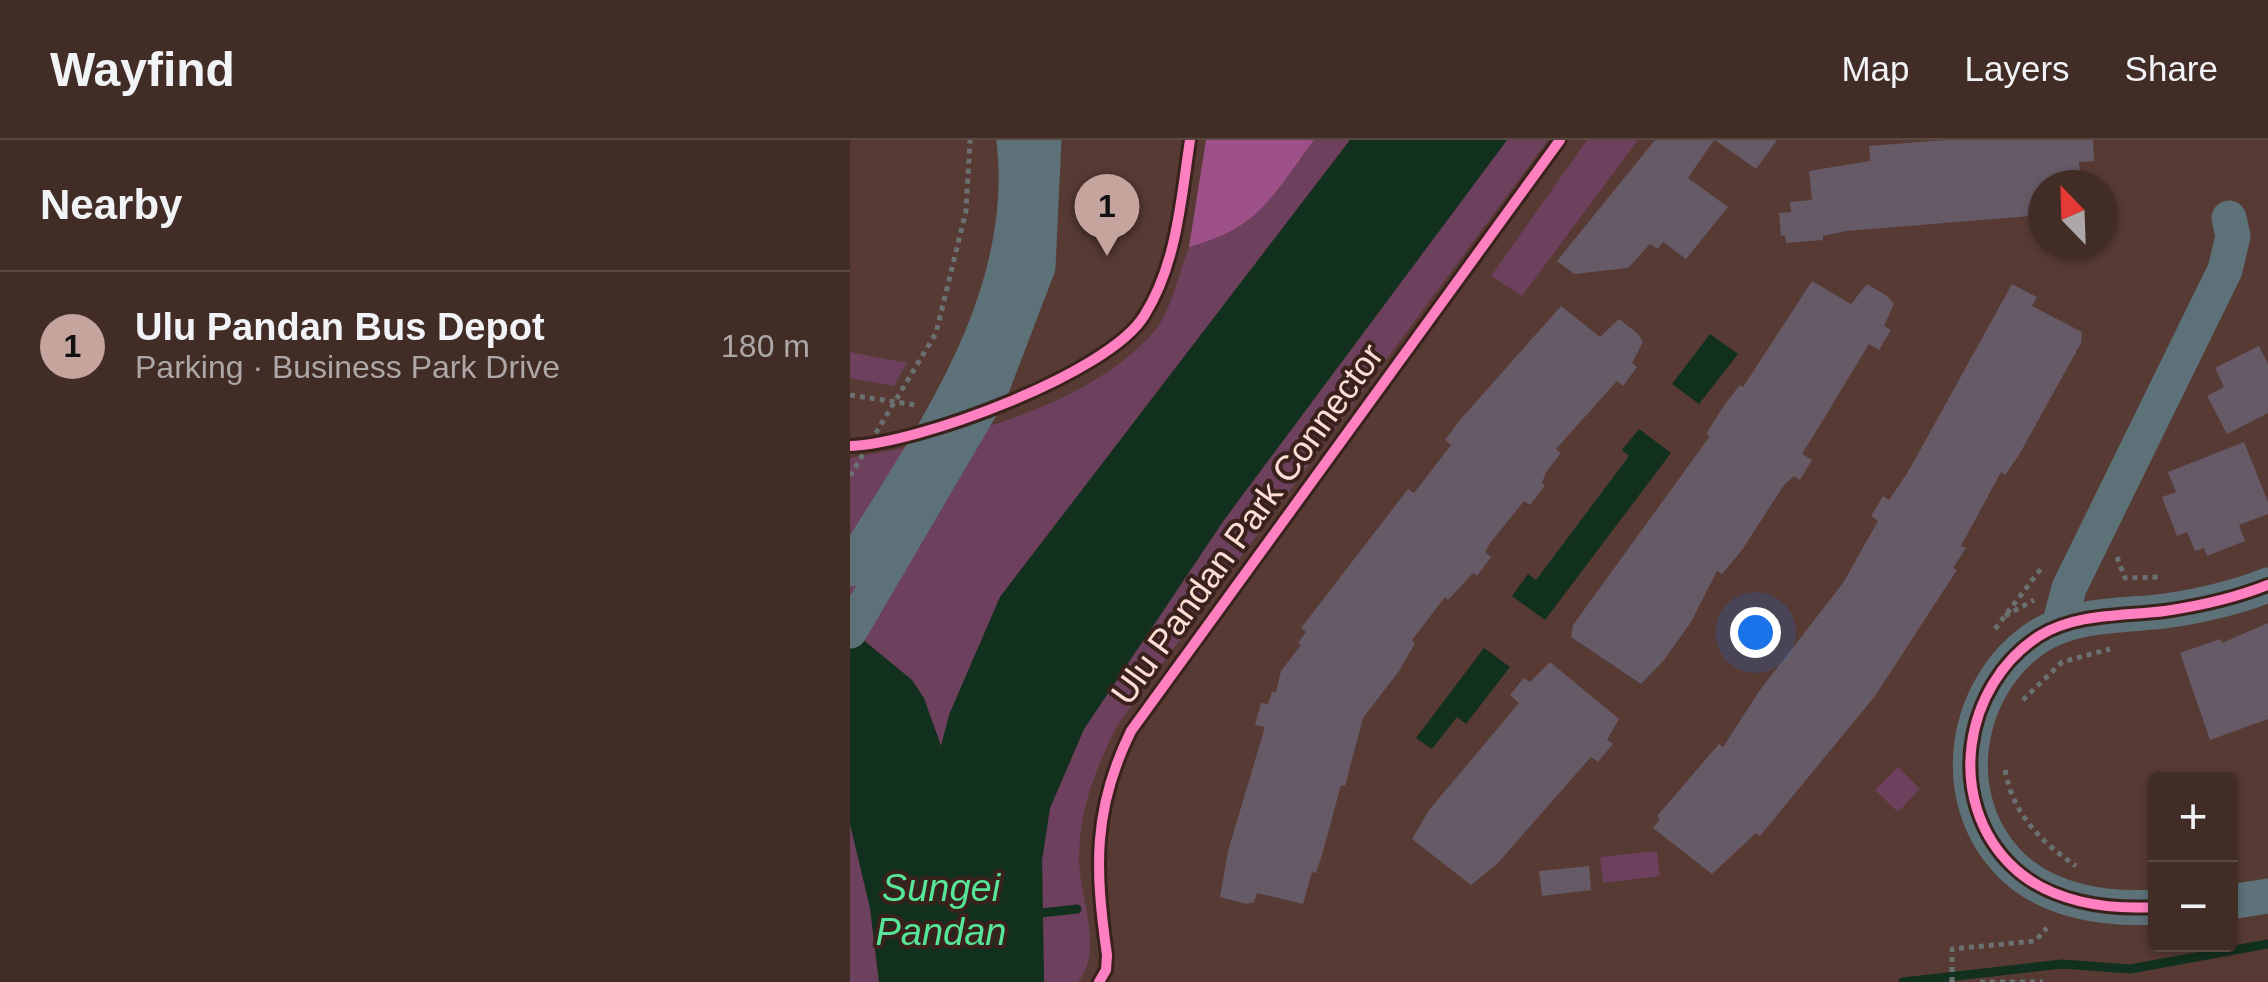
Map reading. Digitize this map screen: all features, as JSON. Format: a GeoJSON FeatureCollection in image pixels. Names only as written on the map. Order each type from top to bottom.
{"type":"FeatureCollection","features":[{"type":"Feature","properties":{"kind":"street"},"geometry":{"type":"LineString","coordinates":[[850,569],[953,400],[998,297],[1014,230],[1018,170],[1014,140]]}},
{"type":"Feature","properties":{"kind":"street"},"geometry":{"type":"LineString","coordinates":[[850,631],[992,390],[1038,267],[1044,140]]}},
{"type":"Feature","properties":{"kind":"street"},"geometry":{"type":"LineString","coordinates":[[2059,626],[2069,588],[2224,270],[2234,236],[2228,218]]}},
{"type":"Feature","properties":{"kind":"street"},"geometry":{"type":"LineString","coordinates":[[2148,908],[2086,904],[2047,890],[2013,867],[1992,840],[1974,795],[1969,756],[1978,709],[2006,662],[2059,626],[2236,598],[2268,586]]}},
{"type":"Feature","properties":{"kind":"street"},"geometry":{"type":"LineString","coordinates":[[2238,901],[2268,896]]}},
{"type":"Feature","properties":{"kind":"path"},"geometry":{"type":"LineString","coordinates":[[850,476],[936,333],[966,211],[970,140]]}},
{"type":"Feature","properties":{"kind":"path"},"geometry":{"type":"LineString","coordinates":[[850,395],[930,408]]}},
{"type":"Feature","properties":{"kind":"path"},"geometry":{"type":"LineString","coordinates":[[850,446],[895,436]]}},
{"type":"Feature","properties":{"kind":"path"},"geometry":{"type":"LineString","coordinates":[[2118,549],[2124,578],[2175,577]]}},
{"type":"Feature","properties":{"kind":"path"},"geometry":{"type":"LineString","coordinates":[[2014,709],[2062,662],[2118,647]]}},
{"type":"Feature","properties":{"kind":"path"},"geometry":{"type":"LineString","coordinates":[[2004,760],[2019,813],[2043,843],[2091,872]]}},
{"type":"Feature","properties":{"kind":"path"},"geometry":{"type":"LineString","coordinates":[[1952,982],[1952,949],[2035,941],[2047,928]]}},
{"type":"Feature","properties":{"kind":"path"},"geometry":{"type":"LineString","coordinates":[[1980,982],[2042,982]]}},
{"type":"Feature","properties":{"kind":"shaded area"},"geometry":{"type":"Polygon","coordinates":[[[1206,140],[1314,140],[1275,193],[1249,220],[1189,247],[1206,140]]]}},
{"type":"Feature","properties":{"kind":"shaded area"},"geometry":{"type":"Polygon","coordinates":[[[1314,140],[1350,140],[1000,597],[949,715],[941,748],[926,707],[908,680],[850,629],[850,458],[929,443],[1012,418],[1090,383],[1124,360],[1159,325],[1189,247],[1233,230],[1249,219],[1275,193],[1314,140]]]}},
{"type":"Feature","properties":{"kind":"shaded area"},"geometry":{"type":"Polygon","coordinates":[[[1507,140],[1548,140],[1118,724],[1096,773],[1082,824],[1080,875],[1090,940],[1086,969],[1078,982],[1044,982],[1042,860],[1050,808],[1084,729],[1224,520],[1507,140]]]}},
{"type":"Feature","properties":{"kind":"shaded area"},"geometry":{"type":"Polygon","coordinates":[[[1587,140],[1638,140],[1522,296],[1491,276],[1587,140]]]}},
{"type":"Feature","properties":{"kind":"shaded area"},"geometry":{"type":"Polygon","coordinates":[[[850,352],[907,363],[894,386],[850,378],[850,352]]]}},
{"type":"Feature","properties":{"kind":"shaded area"},"geometry":{"type":"Polygon","coordinates":[[[1898,767],[1920,789],[1898,812],[1875,790],[1898,767]]]}},
{"type":"Feature","properties":{"kind":"shaded area"},"geometry":{"type":"Polygon","coordinates":[[[850,824],[870,908],[879,982],[850,982],[850,824]]]}},
{"type":"Feature","properties":{"kind":"shaded area"},"geometry":{"type":"Polygon","coordinates":[[[1657,851],[1660,876],[1603,883],[1600,857],[1657,851]]]}},
{"type":"Feature","properties":{"kind":"water","name":"Sungei Pandan"},"geometry":{"type":"Polygon","coordinates":[[[1350,140],[1507,140],[1224,520],[1084,729],[1050,808],[1042,860],[1044,982],[879,982],[870,908],[850,824],[850,629],[912,680],[924,698],[941,746],[949,715],[1000,597],[1350,140]]]}},
{"type":"Feature","properties":{"kind":"water"},"geometry":{"type":"Polygon","coordinates":[[[1710,334],[1738,354],[1699,404],[1672,384],[1710,334]]]}},
{"type":"Feature","properties":{"kind":"water"},"geometry":{"type":"Polygon","coordinates":[[[1639,429],[1671,453],[1545,620],[1512,596],[1528,574],[1536,580],[1629,456],[1622,450],[1639,429]]]}},
{"type":"Feature","properties":{"kind":"water"},"geometry":{"type":"Polygon","coordinates":[[[1484,648],[1510,667],[1466,724],[1457,717],[1432,749],[1416,738],[1484,648]]]}},
{"type":"Feature","properties":{"kind":"building"},"geometry":{"type":"Polygon","coordinates":[[[1655,140],[1714,140],[1688,178],[1728,207],[1686,259],[1663,242],[1658,249],[1650,244],[1628,268],[1574,274],[1557,261],[1655,140]]]}},
{"type":"Feature","properties":{"kind":"building"},"geometry":{"type":"Polygon","coordinates":[[[1715,140],[1777,140],[1756,169],[1715,140]]]}},
{"type":"Feature","properties":{"kind":"building"},"geometry":{"type":"Polygon","coordinates":[[[1945,140],[2093,140],[2094,161],[2079,162],[2080,170],[2028,170],[2028,216],[1846,231],[1823,236],[1823,240],[1786,243],[1785,235],[1781,236],[1779,213],[1791,212],[1790,202],[1812,200],[1809,171],[1870,161],[1869,146],[1945,140]]]}},
{"type":"Feature","properties":{"kind":"building"},"geometry":{"type":"Polygon","coordinates":[[[1812,281],[1851,304],[1867,284],[1887,296],[1894,304],[1884,326],[1891,330],[1879,350],[1869,344],[1802,454],[1812,460],[1800,480],[1794,476],[1784,485],[1742,550],[1722,574],[1717,571],[1691,622],[1664,660],[1641,684],[1571,637],[1573,625],[1710,436],[1706,434],[1725,404],[1740,385],[1743,387],[1812,281]]]}},
{"type":"Feature","properties":{"kind":"building"},"geometry":{"type":"Polygon","coordinates":[[[2012,284],[2037,297],[2032,306],[2082,332],[2081,343],[2019,455],[2005,475],[2001,472],[1961,546],[1966,548],[1953,568],[1957,570],[1875,696],[1760,836],[1756,833],[1712,874],[1653,828],[1660,819],[1657,816],[1719,744],[1723,747],[1760,690],[1843,583],[1878,521],[1871,516],[1883,496],[1889,500],[1908,472],[2012,284]]]}},
{"type":"Feature","properties":{"kind":"building"},"geometry":{"type":"Polygon","coordinates":[[[1561,306],[1600,337],[1619,319],[1637,333],[1643,342],[1632,363],[1637,367],[1623,386],[1617,381],[1556,449],[1561,453],[1546,472],[1542,483],[1545,486],[1530,505],[1524,501],[1491,542],[1485,552],[1491,557],[1477,576],[1473,573],[1448,600],[1445,597],[1412,640],[1415,643],[1399,671],[1363,718],[1345,786],[1341,785],[1322,855],[1316,873],[1312,872],[1303,904],[1257,893],[1254,902],[1247,904],[1220,897],[1228,851],[1265,727],[1255,725],[1261,703],[1268,704],[1272,692],[1276,692],[1281,671],[1301,645],[1298,643],[1306,632],[1301,628],[1408,489],[1414,493],[1451,445],[1445,440],[1460,420],[1561,306]]]}},
{"type":"Feature","properties":{"kind":"building"},"geometry":{"type":"Polygon","coordinates":[[[2259,346],[2268,364],[2268,413],[2227,434],[2207,396],[2224,387],[2215,368],[2259,346]]]}},
{"type":"Feature","properties":{"kind":"building"},"geometry":{"type":"Polygon","coordinates":[[[2244,442],[2268,502],[2268,514],[2239,525],[2245,541],[2207,556],[2204,548],[2195,551],[2187,532],[2177,536],[2162,497],[2176,492],[2168,472],[2244,442]]]}},
{"type":"Feature","properties":{"kind":"building"},"geometry":{"type":"Polygon","coordinates":[[[2268,623],[2268,719],[2210,740],[2180,653],[2220,639],[2222,643],[2268,623]]]}},
{"type":"Feature","properties":{"kind":"building"},"geometry":{"type":"Polygon","coordinates":[[[1550,662],[1619,719],[1607,740],[1613,744],[1598,762],[1591,757],[1498,863],[1471,885],[1412,839],[1429,810],[1519,703],[1510,695],[1524,678],[1530,682],[1550,662]]]}},
{"type":"Feature","properties":{"kind":"building"},"geometry":{"type":"Polygon","coordinates":[[[1589,866],[1591,890],[1542,896],[1539,871],[1589,866]]]}},
{"type":"Feature","properties":{"kind":"waterway"},"geometry":{"type":"LineString","coordinates":[[1041,913],[1077,909]]}},
{"type":"Feature","properties":{"kind":"waterway"},"geometry":{"type":"LineString","coordinates":[[1903,982],[2062,964],[2130,969],[2268,944]]}},
{"type":"Feature","properties":{"kind":"cycle path"},"geometry":{"type":"LineString","coordinates":[[850,446],[919,433],[1009,402],[1053,382],[1124,338],[1144,316],[1164,275],[1176,231],[1190,140]]}},
{"type":"Feature","properties":{"kind":"cycle path","name":"Ulu Pandan Park Connector"},"geometry":{"type":"LineString","coordinates":[[1099,982],[1106,970],[1107,955],[1099,868],[1103,814],[1118,760],[1131,731],[1560,140]]}},
{"type":"Feature","properties":{"kind":"cycle path"},"geometry":{"type":"LineString","coordinates":[[2148,907],[2099,905],[2061,896],[2013,867],[1991,840],[1977,810],[1971,778],[1972,745],[1979,713],[1993,683],[2013,657],[2053,629],[2084,619],[2191,607],[2268,585]]}},
{"type":"Feature","properties":{"kind":"place","name":"Ulu Pandan Bus Depot"},"geometry":{"type":"Point","coordinates":[1107,256]}}]}
